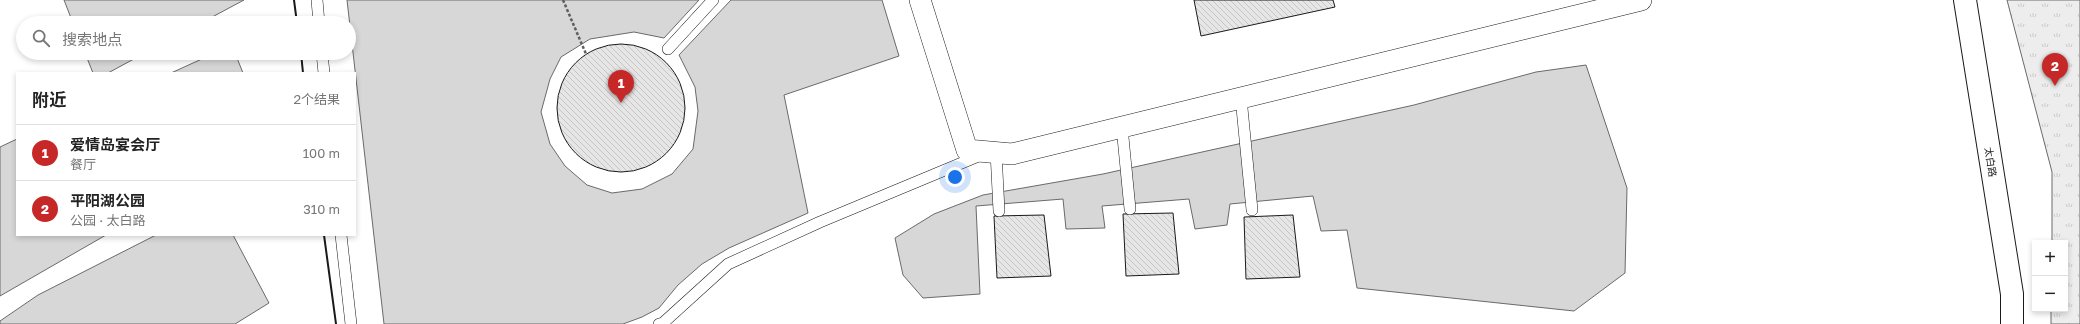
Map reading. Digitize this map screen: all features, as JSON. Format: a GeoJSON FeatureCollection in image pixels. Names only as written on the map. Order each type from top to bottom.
{"type":"FeatureCollection","features":[{"type":"Feature","properties":{"kind":"main road","name":"太白路"},"geometry":{"type":"LineString","coordinates":[[1965,0],[2012,294],[2012,324]]}},
{"type":"Feature","properties":{"kind":"street"},"geometry":{"type":"LineString","coordinates":[[920,0],[967,150],[1012,154],[1641,0]]}},
{"type":"Feature","properties":{"kind":"lane"},"geometry":{"type":"LineString","coordinates":[[317,0],[318,16]]}},
{"type":"Feature","properties":{"kind":"lane"},"geometry":{"type":"LineString","coordinates":[[668,49],[714,0]]}},
{"type":"Feature","properties":{"kind":"lane"},"geometry":{"type":"LineString","coordinates":[[323,60],[324,72]]}},
{"type":"Feature","properties":{"kind":"lane"},"geometry":{"type":"LineString","coordinates":[[1241,98],[1252,210]]}},
{"type":"Feature","properties":{"kind":"lane"},"geometry":{"type":"LineString","coordinates":[[1122,127],[1130,209]]}},
{"type":"Feature","properties":{"kind":"lane"},"geometry":{"type":"LineString","coordinates":[[659,324],[663,323],[728,264],[820,222],[993,152],[1000,211]]}},
{"type":"Feature","properties":{"kind":"lane"},"geometry":{"type":"LineString","coordinates":[[341,236],[351,324]]}},
{"type":"Feature","properties":{"kind":"path"},"geometry":{"type":"LineString","coordinates":[[563,0],[586,54]]}},
{"type":"Feature","properties":{"kind":"green space"},"geometry":{"type":"Polygon","coordinates":[[[2007,0],[2080,0],[2080,324],[2051,324],[2051,312],[2068,312],[2068,240],[2052,240],[2052,172],[2007,0]]]}},
{"type":"Feature","properties":{"kind":"shaded area"},"geometry":{"type":"Polygon","coordinates":[[[64,0],[244,0],[214,16],[70,16],[64,0]]]}},
{"type":"Feature","properties":{"kind":"shaded area"},"geometry":{"type":"Polygon","coordinates":[[[347,0],[699,0],[664,38],[634,32],[590,39],[561,57],[550,79],[541,112],[550,144],[565,166],[587,185],[612,193],[642,189],[672,174],[693,149],[698,111],[695,87],[679,55],[731,0],[882,0],[899,56],[784,95],[808,213],[729,248],[702,264],[678,285],[659,308],[642,317],[623,324],[384,324],[354,60],[356,60],[356,16],[349,16],[347,0]]]}},
{"type":"Feature","properties":{"kind":"shaded area"},"geometry":{"type":"Polygon","coordinates":[[[88,60],[132,60],[110,72],[93,72],[88,60]]]}},
{"type":"Feature","properties":{"kind":"shaded area"},"geometry":{"type":"Polygon","coordinates":[[[200,60],[238,60],[243,72],[173,72],[200,60]]]}},
{"type":"Feature","properties":{"kind":"shaded area"},"geometry":{"type":"Polygon","coordinates":[[[1586,65],[1627,188],[1625,273],[1574,311],[1357,288],[1347,230],[1321,231],[1313,196],[1230,204],[1227,225],[1195,229],[1189,199],[1102,206],[1105,228],[1066,229],[1063,199],[976,206],[980,294],[923,298],[903,275],[895,238],[934,214],[983,195],[1103,174],[1414,105],[1536,72],[1586,65]]]}},
{"type":"Feature","properties":{"kind":"shaded area"},"geometry":{"type":"Polygon","coordinates":[[[16,139],[16,236],[104,236],[0,296],[0,147],[16,139]]]}},
{"type":"Feature","properties":{"kind":"shaded area"},"geometry":{"type":"Polygon","coordinates":[[[154,236],[234,236],[269,303],[235,324],[0,324],[0,321],[38,295],[154,236]]]}},
{"type":"Feature","properties":{"kind":"building"},"geometry":{"type":"Polygon","coordinates":[[[1194,0],[1333,0],[1335,7],[1201,36],[1194,0]]]}},
{"type":"Feature","properties":{"kind":"building"},"geometry":{"type":"Polygon","coordinates":[[[615,44],[627,44],[651,51],[662,58],[671,67],[680,83],[684,96],[684,120],[678,138],[671,149],[662,158],[651,165],[640,169],[627,172],[615,172],[591,165],[580,158],[571,149],[564,138],[560,127],[557,114],[557,102],[564,78],[571,67],[580,58],[591,51],[602,47],[615,44]]]}},
{"type":"Feature","properties":{"kind":"building"},"geometry":{"type":"Polygon","coordinates":[[[1173,213],[1179,274],[1126,276],[1123,214],[1173,213]]]}},
{"type":"Feature","properties":{"kind":"building"},"geometry":{"type":"Polygon","coordinates":[[[1044,215],[1051,276],[997,278],[994,216],[1044,215]]]}},
{"type":"Feature","properties":{"kind":"building"},"geometry":{"type":"Polygon","coordinates":[[[1293,215],[1300,277],[1246,279],[1244,217],[1293,215]]]}},
{"type":"Feature","properties":{"kind":"wall"},"geometry":{"type":"LineString","coordinates":[[294,0],[296,16]]}},
{"type":"Feature","properties":{"kind":"wall"},"geometry":{"type":"LineString","coordinates":[[302,60],[303,72]]}},
{"type":"Feature","properties":{"kind":"wall"},"geometry":{"type":"LineString","coordinates":[[324,236],[336,324]]}},
{"type":"Feature","properties":{"kind":"place","name":"平阳湖公园"},"geometry":{"type":"Point","coordinates":[2055,86]}},
{"type":"Feature","properties":{"kind":"place","name":"爱情岛宴会厅"},"geometry":{"type":"Point","coordinates":[621,103]}}]}
